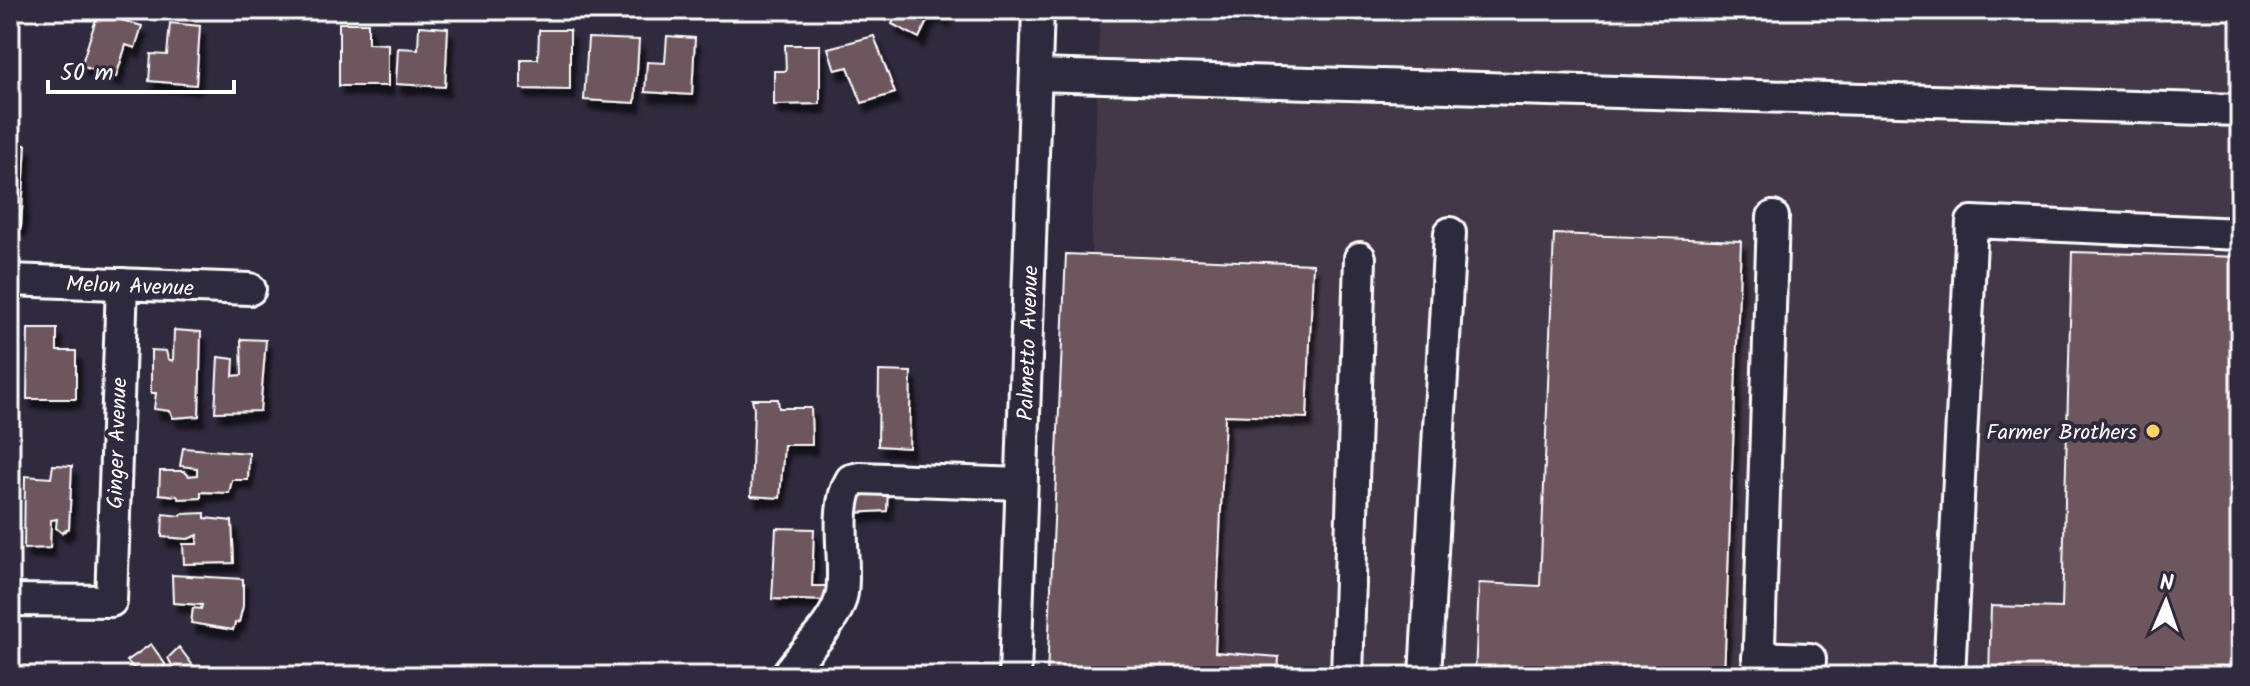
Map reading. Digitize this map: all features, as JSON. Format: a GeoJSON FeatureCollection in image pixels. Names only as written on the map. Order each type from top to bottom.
{"type":"FeatureCollection","features":[{"type":"Feature","properties":{"kind":"street","name":"Palmetto Avenue"},"geometry":{"type":"LineString","coordinates":[[1015,676],[1038,10]]}},
{"type":"Feature","properties":{"kind":"street"},"geometry":{"type":"LineString","coordinates":[[1036,75],[2240,110]]}},
{"type":"Feature","properties":{"kind":"street"},"geometry":{"type":"LineString","coordinates":[[1773,217],[1758,666],[1810,659],[1809,676]]}},
{"type":"Feature","properties":{"kind":"street"},"geometry":{"type":"LineString","coordinates":[[1949,676],[1972,222],[2240,234]]}},
{"type":"Feature","properties":{"kind":"street"},"geometry":{"type":"LineString","coordinates":[[1425,676],[1450,233]]}},
{"type":"Feature","properties":{"kind":"street"},"geometry":{"type":"LineString","coordinates":[[1347,676],[1360,258]]}},
{"type":"Feature","properties":{"kind":"street","name":"Melon Avenue"},"geometry":{"type":"LineString","coordinates":[[10,280],[250,289]]}},
{"type":"Feature","properties":{"kind":"street","name":"Ginger Avenue"},"geometry":{"type":"LineString","coordinates":[[10,600],[111,601],[122,284]]}},
{"type":"Feature","properties":{"kind":"street"},"geometry":{"type":"LineString","coordinates":[[786,676],[836,610],[842,592],[844,496],[851,480],[1021,484]]}},
{"type":"Feature","properties":{"kind":"shaded area"},"geometry":{"type":"Polygon","coordinates":[[[1100,10],[2240,10],[2240,676],[1075,676],[1100,10]]]}},
{"type":"Feature","properties":{"kind":"building"},"geometry":{"type":"Polygon","coordinates":[[[889,10],[947,10],[944,18],[934,13],[929,17],[919,38],[892,24],[897,13],[889,10]]]}},
{"type":"Feature","properties":{"kind":"building"},"geometry":{"type":"Polygon","coordinates":[[[98,13],[142,26],[135,48],[126,45],[116,77],[81,66],[98,13]]]}},
{"type":"Feature","properties":{"kind":"building"},"geometry":{"type":"Polygon","coordinates":[[[170,23],[200,26],[196,85],[149,81],[151,54],[167,55],[170,23]]]}},
{"type":"Feature","properties":{"kind":"building"},"geometry":{"type":"Polygon","coordinates":[[[339,23],[368,23],[368,43],[388,44],[388,86],[339,86],[339,23]]]}},
{"type":"Feature","properties":{"kind":"building"},"geometry":{"type":"Polygon","coordinates":[[[419,26],[448,28],[445,87],[396,84],[398,48],[418,49],[419,26]]]}},
{"type":"Feature","properties":{"kind":"building"},"geometry":{"type":"Polygon","coordinates":[[[539,30],[570,30],[570,90],[521,89],[521,59],[538,59],[539,30]]]}},
{"type":"Feature","properties":{"kind":"building"},"geometry":{"type":"Polygon","coordinates":[[[667,36],[695,38],[692,95],[645,92],[647,62],[665,63],[667,36]]]}},
{"type":"Feature","properties":{"kind":"building"},"geometry":{"type":"Polygon","coordinates":[[[874,36],[895,93],[862,103],[848,67],[835,70],[828,48],[874,36]]]}},
{"type":"Feature","properties":{"kind":"building"},"geometry":{"type":"Polygon","coordinates":[[[588,38],[639,40],[635,103],[584,100],[588,38]]]}},
{"type":"Feature","properties":{"kind":"building"},"geometry":{"type":"Polygon","coordinates":[[[785,45],[820,45],[820,104],[774,105],[774,71],[786,71],[785,45]]]}},
{"type":"Feature","properties":{"kind":"building"},"geometry":{"type":"Polygon","coordinates":[[[10,144],[26,145],[21,227],[10,226],[10,144]]]}},
{"type":"Feature","properties":{"kind":"building"},"geometry":{"type":"Polygon","coordinates":[[[1554,234],[1741,241],[1724,676],[1475,676],[1479,583],[1540,586],[1554,234]]]}},
{"type":"Feature","properties":{"kind":"building","name":"Farmer Brothers"},"geometry":{"type":"Polygon","coordinates":[[[2072,252],[2240,257],[2240,676],[1989,676],[1991,606],[2062,608],[2072,252]]]}},
{"type":"Feature","properties":{"kind":"building"},"geometry":{"type":"Polygon","coordinates":[[[1066,254],[1313,264],[1307,418],[1225,415],[1215,652],[1279,657],[1278,676],[1047,676],[1066,254]]]}},
{"type":"Feature","properties":{"kind":"building"},"geometry":{"type":"Polygon","coordinates":[[[28,329],[57,329],[57,351],[76,351],[76,399],[27,399],[28,329]]]}},
{"type":"Feature","properties":{"kind":"building"},"geometry":{"type":"Polygon","coordinates":[[[174,330],[201,332],[199,416],[173,418],[170,411],[154,409],[156,393],[151,393],[151,350],[166,351],[168,359],[173,361],[174,330]]]}},
{"type":"Feature","properties":{"kind":"building"},"geometry":{"type":"Polygon","coordinates":[[[241,339],[266,340],[260,411],[215,412],[218,357],[234,359],[233,376],[242,375],[241,339]]]}},
{"type":"Feature","properties":{"kind":"building"},"geometry":{"type":"Polygon","coordinates":[[[879,371],[911,372],[909,448],[878,446],[879,371]]]}},
{"type":"Feature","properties":{"kind":"building"},"geometry":{"type":"Polygon","coordinates":[[[752,399],[778,399],[779,408],[811,408],[812,445],[784,445],[780,498],[751,496],[752,399]]]}},
{"type":"Feature","properties":{"kind":"building"},"geometry":{"type":"Polygon","coordinates":[[[183,448],[249,453],[248,480],[232,480],[229,493],[201,492],[201,498],[179,499],[177,496],[159,494],[160,471],[184,471],[189,476],[197,475],[197,468],[180,466],[183,448]]]}},
{"type":"Feature","properties":{"kind":"building"},"geometry":{"type":"Polygon","coordinates":[[[53,465],[72,466],[69,528],[62,533],[56,528],[57,519],[51,520],[50,548],[24,549],[25,476],[51,478],[53,465]]]}},
{"type":"Feature","properties":{"kind":"building"},"geometry":{"type":"Polygon","coordinates":[[[851,480],[888,485],[887,511],[850,513],[851,480]]]}},
{"type":"Feature","properties":{"kind":"building"},"geometry":{"type":"Polygon","coordinates":[[[205,513],[205,518],[232,521],[234,563],[184,564],[183,544],[197,544],[198,535],[188,539],[162,537],[163,514],[181,516],[205,513]]]}},
{"type":"Feature","properties":{"kind":"building"},"geometry":{"type":"Polygon","coordinates":[[[776,528],[814,529],[812,586],[827,586],[828,601],[772,599],[776,528]]]}},
{"type":"Feature","properties":{"kind":"building"},"geometry":{"type":"Polygon","coordinates":[[[172,575],[243,579],[243,606],[239,622],[235,623],[233,630],[191,623],[193,608],[201,609],[202,605],[173,603],[172,575]]]}},
{"type":"Feature","properties":{"kind":"building"},"geometry":{"type":"Polygon","coordinates":[[[151,644],[169,676],[141,676],[127,661],[151,644]]]}},
{"type":"Feature","properties":{"kind":"building"},"geometry":{"type":"Polygon","coordinates":[[[179,647],[201,676],[170,676],[175,671],[168,658],[179,647]]]}},
{"type":"Feature","properties":{"kind":"building"},"geometry":{"type":"Polygon","coordinates":[[[443,668],[495,671],[495,676],[434,676],[434,671],[443,668]]]}},
{"type":"Feature","properties":{"kind":"place","name":"Farmer Brothers"},"geometry":{"type":"Point","coordinates":[2153,431]}}]}
